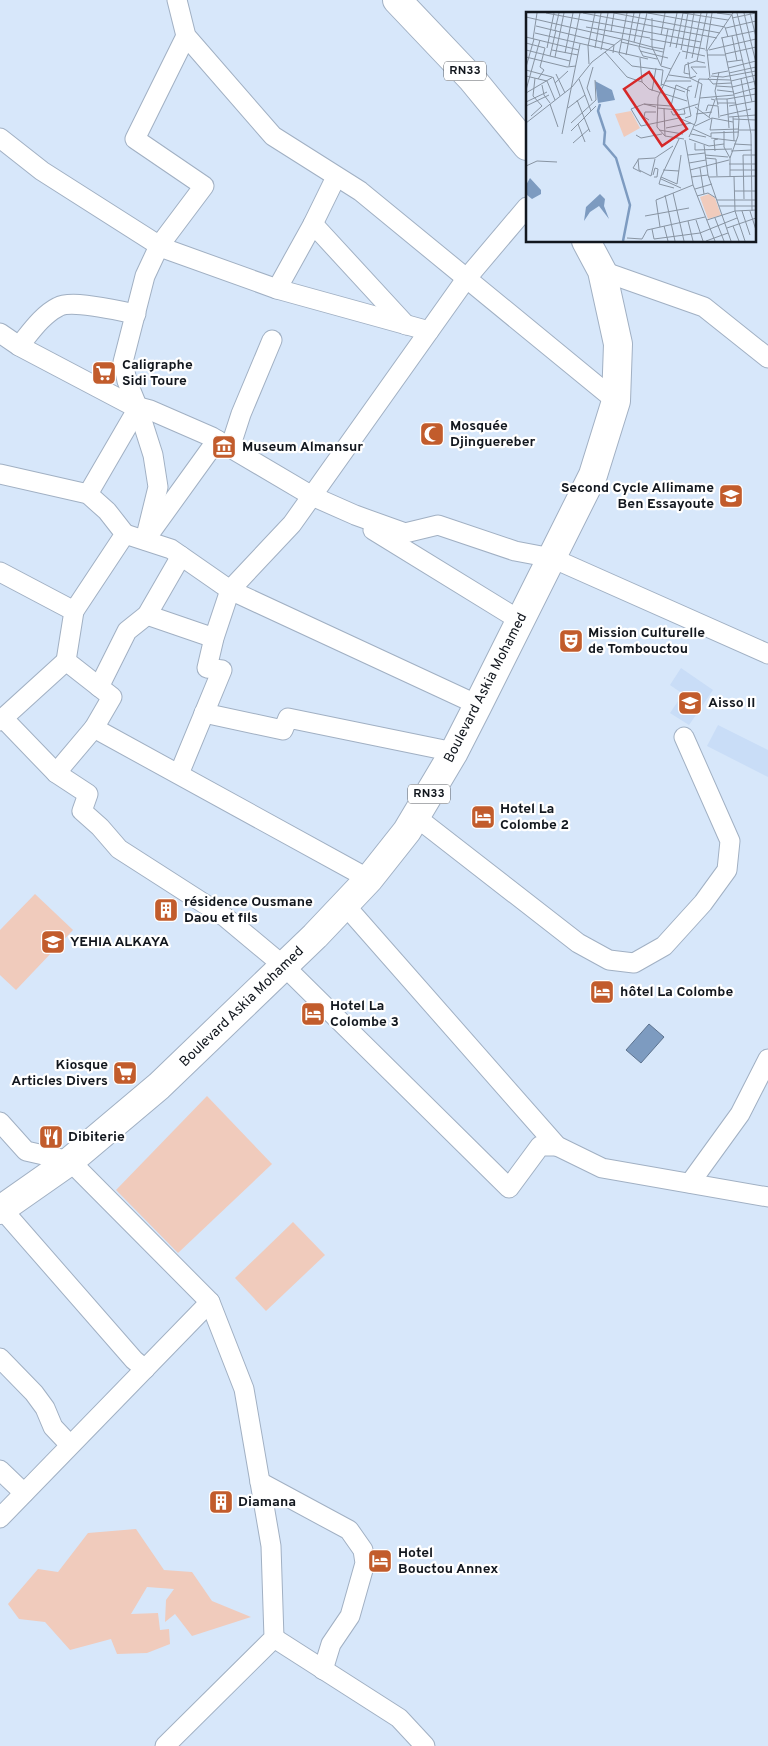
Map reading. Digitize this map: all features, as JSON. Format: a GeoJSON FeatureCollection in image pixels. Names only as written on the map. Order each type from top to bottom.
{"type":"FeatureCollection","features":[{"type":"Feature","properties":{"kind":"main road","name":"RN33"},"geometry":{"type":"LineString","coordinates":[[398,0],[472,79],[526,145]]}},
{"type":"Feature","properties":{"kind":"main road","name":"Boulevard Askia Mohamed"},"geometry":{"type":"LineString","coordinates":[[1,1209],[70,1162],[159,1086],[285,967],[369,879],[408,831],[454,752],[593,475],[616,401],[618,344],[602,271],[587,242]]}},
{"type":"Feature","properties":{"kind":"street"},"geometry":{"type":"LineString","coordinates":[[177,0],[186,36],[273,136],[360,191],[466,280],[616,401]]}},
{"type":"Feature","properties":{"kind":"street"},"geometry":{"type":"LineString","coordinates":[[145,540],[158,487],[153,454],[138,408],[126,381],[123,362],[145,276],[159,246],[204,186],[135,139],[186,36]]}},
{"type":"Feature","properties":{"kind":"street"},"geometry":{"type":"LineString","coordinates":[[0,138],[42,170],[159,246],[277,289],[429,332]]}},
{"type":"Feature","properties":{"kind":"street"},"geometry":{"type":"LineString","coordinates":[[277,289],[313,224],[336,177]]}},
{"type":"Feature","properties":{"kind":"street"},"geometry":{"type":"LineString","coordinates":[[179,774],[222,670],[207,668],[214,638],[230,590],[292,524],[320,500],[429,332],[466,280],[526,207]]}},
{"type":"Feature","properties":{"kind":"street"},"geometry":{"type":"LineString","coordinates":[[313,224],[406,325]]}},
{"type":"Feature","properties":{"kind":"street"},"geometry":{"type":"LineString","coordinates":[[602,271],[704,307],[768,358]]}},
{"type":"Feature","properties":{"kind":"street"},"geometry":{"type":"LineString","coordinates":[[19,346],[45,317],[59,306],[72,304],[136,314]]}},
{"type":"Feature","properties":{"kind":"street"},"geometry":{"type":"LineString","coordinates":[[0,334],[19,346],[138,408],[150,410],[224,444],[520,621]]}},
{"type":"Feature","properties":{"kind":"street"},"geometry":{"type":"LineString","coordinates":[[145,540],[224,444],[241,414],[272,340]]}},
{"type":"Feature","properties":{"kind":"street"},"geometry":{"type":"LineString","coordinates":[[88,494],[138,408]]}},
{"type":"Feature","properties":{"kind":"street"},"geometry":{"type":"LineString","coordinates":[[0,474],[88,494],[107,511],[125,534],[171,549],[230,590],[478,705]]}},
{"type":"Feature","properties":{"kind":"street"},"geometry":{"type":"LineString","coordinates":[[320,500],[355,516],[405,533],[438,525],[515,551],[552,558],[768,654]]}},
{"type":"Feature","properties":{"kind":"street"},"geometry":{"type":"LineString","coordinates":[[125,534],[74,610],[66,661],[2,719],[56,773],[88,794],[82,811],[119,849],[225,917],[285,967],[509,1188],[540,1146],[556,1146]]}},
{"type":"Feature","properties":{"kind":"street"},"geometry":{"type":"LineString","coordinates":[[99,687],[127,631],[147,615],[181,556]]}},
{"type":"Feature","properties":{"kind":"street"},"geometry":{"type":"LineString","coordinates":[[0,572],[74,610]]}},
{"type":"Feature","properties":{"kind":"street"},"geometry":{"type":"LineString","coordinates":[[147,615],[214,638]]}},
{"type":"Feature","properties":{"kind":"street"},"geometry":{"type":"LineString","coordinates":[[56,773],[94,728],[112,697],[66,661]]}},
{"type":"Feature","properties":{"kind":"street"},"geometry":{"type":"LineString","coordinates":[[204,713],[283,730],[288,718],[454,752]]}},
{"type":"Feature","properties":{"kind":"street"},"geometry":{"type":"LineString","coordinates":[[94,728],[369,879]]}},
{"type":"Feature","properties":{"kind":"street"},"geometry":{"type":"LineString","coordinates":[[416,817],[578,943],[609,960],[634,963],[664,946],[703,902],[726,870],[730,841],[684,737]]}},
{"type":"Feature","properties":{"kind":"street"},"geometry":{"type":"LineString","coordinates":[[345,904],[556,1146],[602,1168],[768,1197]]}},
{"type":"Feature","properties":{"kind":"street"},"geometry":{"type":"LineString","coordinates":[[690,1183],[740,1114],[768,1059]]}},
{"type":"Feature","properties":{"kind":"street"},"geometry":{"type":"LineString","coordinates":[[0,1122],[26,1151],[70,1162],[210,1302],[244,1389],[271,1546],[274,1638],[165,1746]]}},
{"type":"Feature","properties":{"kind":"street"},"geometry":{"type":"LineString","coordinates":[[1,1209],[144,1369]]}},
{"type":"Feature","properties":{"kind":"street"},"geometry":{"type":"LineString","coordinates":[[0,1518],[210,1302]]}},
{"type":"Feature","properties":{"kind":"street"},"geometry":{"type":"LineString","coordinates":[[0,1358],[34,1393],[45,1408],[53,1427],[70,1445]]}},
{"type":"Feature","properties":{"kind":"street"},"geometry":{"type":"LineString","coordinates":[[0,1470],[24,1494]]}},
{"type":"Feature","properties":{"kind":"street"},"geometry":{"type":"LineString","coordinates":[[260,1482],[349,1530],[363,1550],[365,1563],[350,1616],[331,1644],[323,1670]]}},
{"type":"Feature","properties":{"kind":"street"},"geometry":{"type":"LineString","coordinates":[[274,1638],[398,1718],[426,1746]]}},
{"type":"Feature","properties":{"kind":"shaded area","name":"Aisso II"},"geometry":{"type":"Polygon","coordinates":[[[681,668],[713,690],[689,725],[670,713],[683,694],[670,685],[681,668]]]}},
{"type":"Feature","properties":{"kind":"shaded area"},"geometry":{"type":"Polygon","coordinates":[[[718,725],[768,750],[768,777],[707,746],[718,725]]]}},
{"type":"Feature","properties":{"kind":"shaded area"},"geometry":{"type":"Polygon","coordinates":[[[35,894],[73,930],[16,990],[0,975],[0,930],[35,894]]]}},
{"type":"Feature","properties":{"kind":"shaded area"},"geometry":{"type":"Polygon","coordinates":[[[649,1024],[664,1037],[641,1063],[626,1050],[649,1024]]]}},
{"type":"Feature","properties":{"kind":"shaded area"},"geometry":{"type":"Polygon","coordinates":[[[207,1096],[272,1164],[178,1253],[116,1190],[207,1096]]]}},
{"type":"Feature","properties":{"kind":"shaded area"},"geometry":{"type":"Polygon","coordinates":[[[293,1222],[325,1255],[266,1311],[235,1278],[293,1222]]]}},
{"type":"Feature","properties":{"kind":"shaded area"},"geometry":{"type":"Polygon","coordinates":[[[136,1529],[164,1570],[192,1572],[212,1601],[251,1617],[192,1636],[175,1614],[165,1622],[166,1600],[174,1589],[147,1587],[131,1614],[158,1613],[160,1630],[169,1629],[170,1644],[147,1653],[117,1654],[111,1639],[70,1650],[45,1622],[19,1619],[8,1604],[38,1569],[58,1572],[88,1533],[136,1529]]]}},
{"type":"Feature","properties":{"kind":"place","name":"Caligraphe Sidi Toure"},"geometry":{"type":"Point","coordinates":[104,373]}},
{"type":"Feature","properties":{"kind":"place","name":"Mosquée Djinguereber"},"geometry":{"type":"Point","coordinates":[432,434]}},
{"type":"Feature","properties":{"kind":"place","name":"Museum Almansur"},"geometry":{"type":"Point","coordinates":[224,447]}},
{"type":"Feature","properties":{"kind":"place","name":"Second Cycle Allimame Ben Essayoute"},"geometry":{"type":"Point","coordinates":[731,496]}},
{"type":"Feature","properties":{"kind":"place","name":"Mission Culturelle de Tombouctou"},"geometry":{"type":"Point","coordinates":[571,641]}},
{"type":"Feature","properties":{"kind":"place","name":"Aisso II"},"geometry":{"type":"Point","coordinates":[690,703]}},
{"type":"Feature","properties":{"kind":"place","name":"Hotel La Colombe 2"},"geometry":{"type":"Point","coordinates":[483,817]}},
{"type":"Feature","properties":{"kind":"place","name":"résidence Ousmane Daou et fils"},"geometry":{"type":"Point","coordinates":[166,910]}},
{"type":"Feature","properties":{"kind":"place","name":"YEHIA ALKAYA"},"geometry":{"type":"Point","coordinates":[53,942]}},
{"type":"Feature","properties":{"kind":"place","name":"hôtel La Colombe"},"geometry":{"type":"Point","coordinates":[602,992]}},
{"type":"Feature","properties":{"kind":"place","name":"Hotel La Colombe 3"},"geometry":{"type":"Point","coordinates":[313,1014]}},
{"type":"Feature","properties":{"kind":"place","name":"Kiosque Articles Divers"},"geometry":{"type":"Point","coordinates":[125,1073]}},
{"type":"Feature","properties":{"kind":"place","name":"Dibiterie"},"geometry":{"type":"Point","coordinates":[51,1137]}},
{"type":"Feature","properties":{"kind":"place","name":"Diamana"},"geometry":{"type":"Point","coordinates":[221,1502]}},
{"type":"Feature","properties":{"kind":"place","name":"Hotel Bouctou Annex"},"geometry":{"type":"Point","coordinates":[380,1561]}}]}
